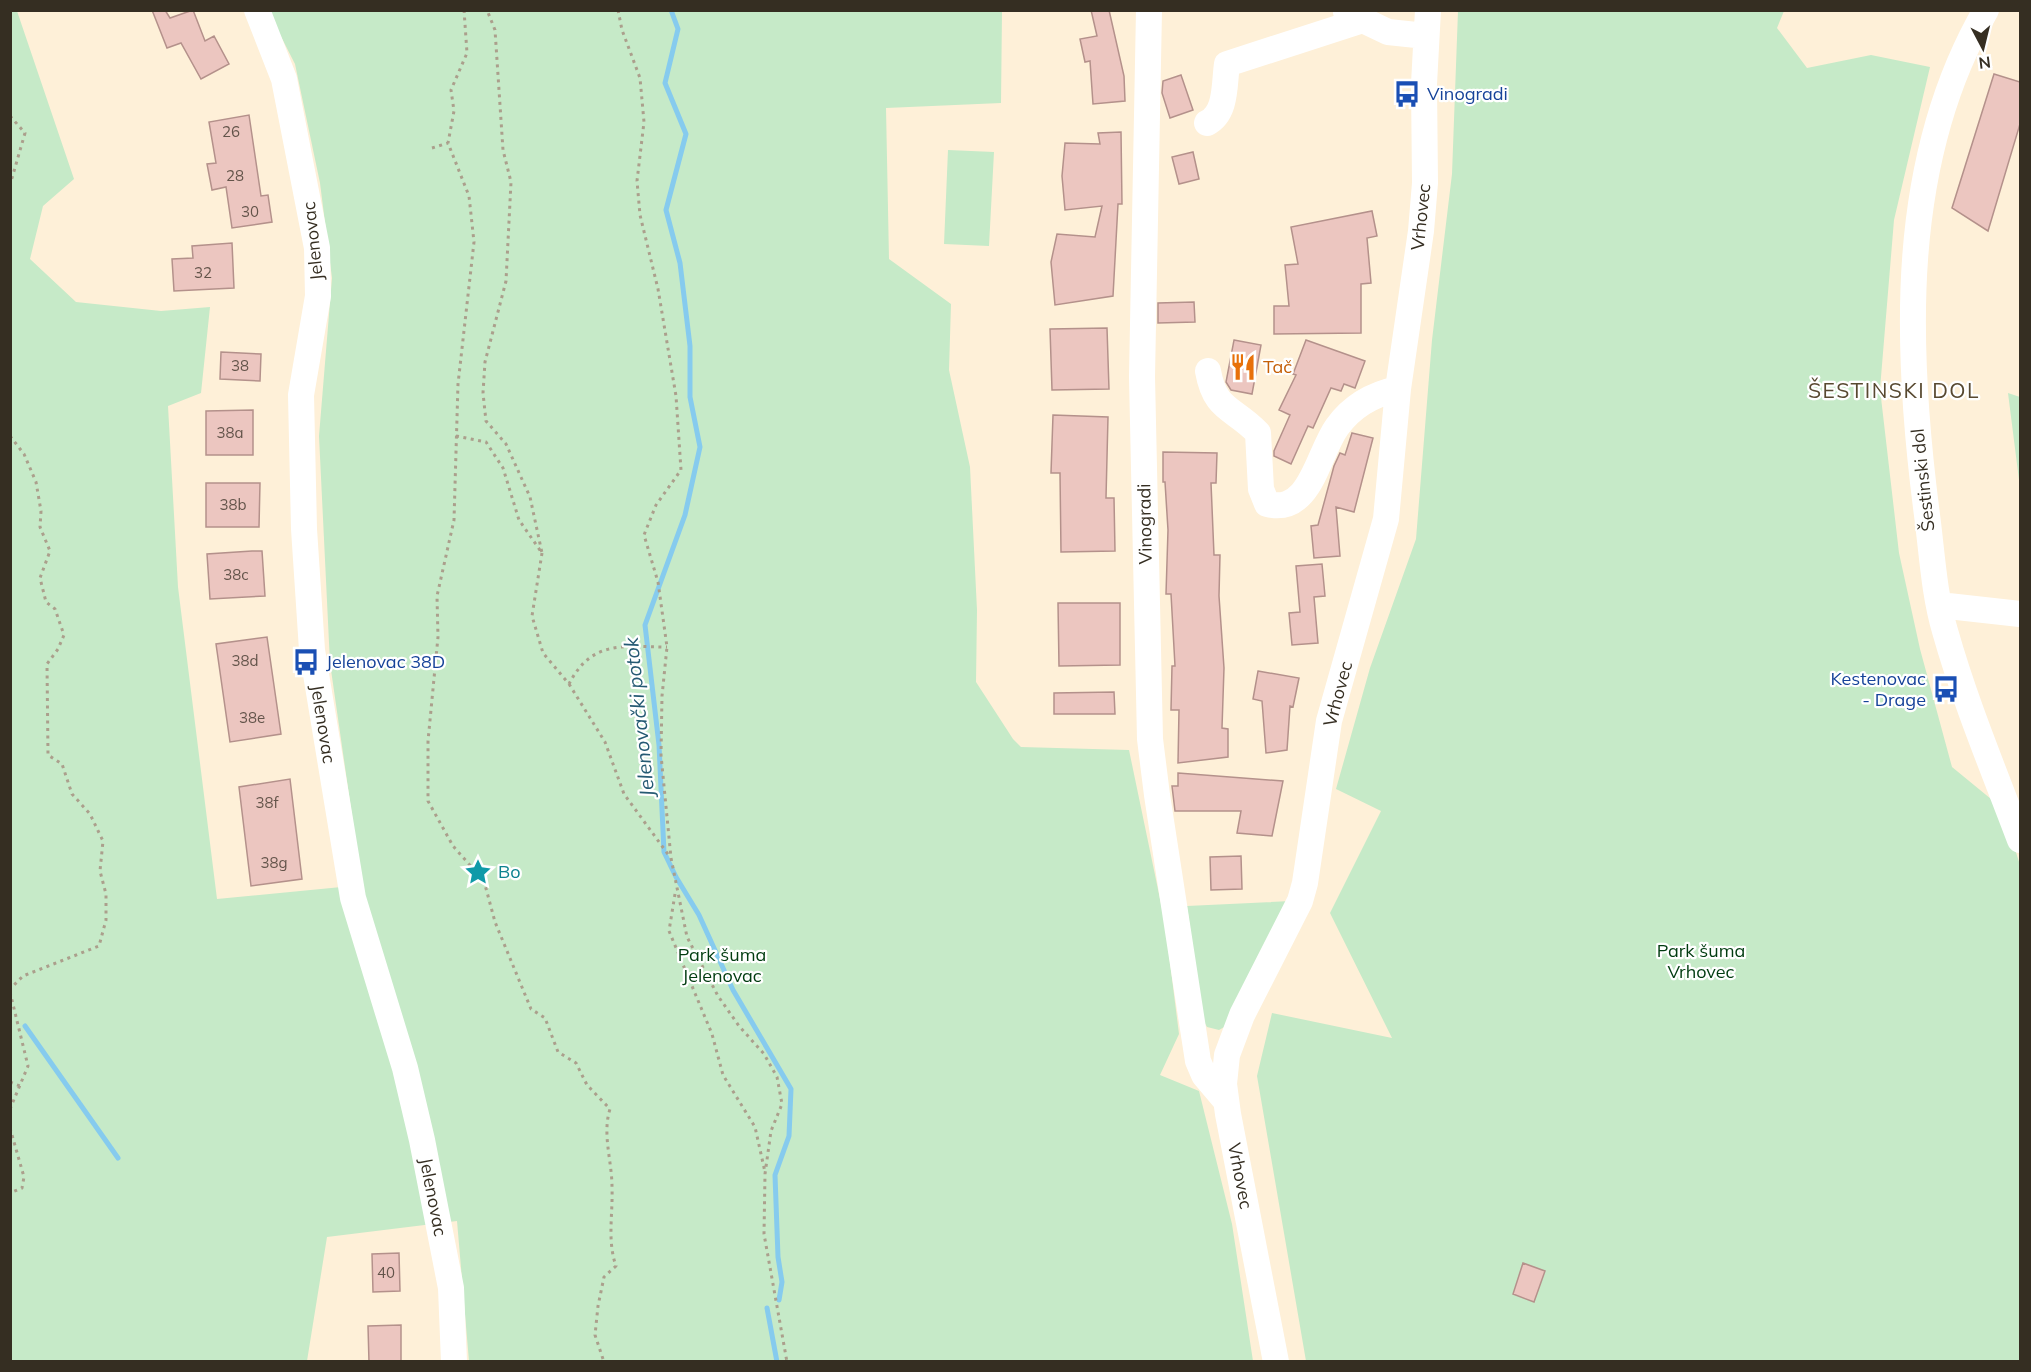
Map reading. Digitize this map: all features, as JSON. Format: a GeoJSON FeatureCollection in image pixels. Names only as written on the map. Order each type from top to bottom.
{"type":"FeatureCollection","features":[{"type":"Feature","properties":{"kind":"street","name":"Jelenovac"},"geometry":{"type":"LineString","coordinates":[[257,10],[284,79],[317,248],[318,296],[302,395],[304,529],[313,661],[353,898],[405,1068],[451,1288],[454,1362]]}},
{"type":"Feature","properties":{"kind":"street","name":"Vinogradi"},"geometry":{"type":"LineString","coordinates":[[1149,10],[1142,377],[1150,739],[1156,795],[1198,1061],[1204,1075],[1226,1101]]}},
{"type":"Feature","properties":{"kind":"street","name":"Vrhovec"},"geometry":{"type":"LineString","coordinates":[[1276,1362],[1224,1084],[1231,1045],[1242,1015],[1300,901],[1305,883],[1329,721],[1386,519],[1398,389],[1421,231],[1425,183],[1428,10]]}},
{"type":"Feature","properties":{"kind":"street","name":"Šestinski dol"},"geometry":{"type":"LineString","coordinates":[[1978,14],[1933,139],[1922,203],[1916,267],[1913,347],[1917,430],[1939,605],[1963,686],[2020,840]]}},
{"type":"Feature","properties":{"kind":"street"},"geometry":{"type":"LineString","coordinates":[[1208,123],[1217,118],[1221,109],[1227,64],[1352,16],[1388,32],[1426,36]]}},
{"type":"Feature","properties":{"kind":"street"},"geometry":{"type":"LineString","coordinates":[[1209,371],[1212,392],[1222,405],[1247,422],[1258,433],[1261,489],[1267,504],[1278,507],[1293,504],[1304,493],[1338,426],[1353,410],[1378,393],[1398,389]]}},
{"type":"Feature","properties":{"kind":"street"},"geometry":{"type":"LineString","coordinates":[[1939,605],[2020,614]]}},
{"type":"Feature","properties":{"kind":"street"},"geometry":{"type":"LineString","coordinates":[[1194,1035],[1207,1044],[1231,1045]]}},
{"type":"Feature","properties":{"kind":"path"},"geometry":{"type":"LineString","coordinates":[[464,10],[467,53],[450,90],[454,111],[448,143],[469,196],[474,242],[464,317],[456,436],[454,520],[437,596],[438,637],[428,741],[428,801],[453,846],[484,881],[495,922],[531,1009],[545,1018],[558,1052],[576,1063],[587,1085],[610,1109],[605,1124],[612,1186],[610,1249],[616,1266],[604,1277],[598,1306],[595,1335],[604,1362]]}},
{"type":"Feature","properties":{"kind":"path"},"geometry":{"type":"LineString","coordinates":[[487,10],[495,30],[503,150],[511,182],[506,281],[485,362],[483,393],[486,421],[506,444],[530,497],[542,553],[532,616],[543,653],[569,684],[605,742],[624,794],[671,858]]}},
{"type":"Feature","properties":{"kind":"path"},"geometry":{"type":"LineString","coordinates":[[618,10],[622,30],[640,78],[644,122],[637,181],[640,215],[658,289],[676,396],[681,470],[657,505],[644,535],[658,582],[667,647],[662,696],[661,755],[671,858],[676,892],[687,937],[718,996],[739,1026],[764,1054],[777,1077],[782,1104],[771,1131],[765,1174],[764,1234],[787,1362]]}},
{"type":"Feature","properties":{"kind":"path"},"geometry":{"type":"LineString","coordinates":[[10,116],[25,133],[10,185]]}},
{"type":"Feature","properties":{"kind":"path"},"geometry":{"type":"LineString","coordinates":[[432,147],[448,143]]}},
{"type":"Feature","properties":{"kind":"path"},"geometry":{"type":"LineString","coordinates":[[10,435],[24,453],[36,482],[41,511],[40,526],[50,551],[40,578],[46,602],[55,609],[64,635],[58,649],[47,664],[48,754],[62,764],[72,794],[90,814],[103,841],[100,871],[105,894],[106,920],[99,946],[23,976],[10,991],[28,1066],[10,1109]]}},
{"type":"Feature","properties":{"kind":"path"},"geometry":{"type":"LineString","coordinates":[[456,436],[486,442],[503,468],[519,520],[542,553]]}},
{"type":"Feature","properties":{"kind":"path"},"geometry":{"type":"LineString","coordinates":[[569,684],[575,671],[596,653],[610,646],[667,647]]}},
{"type":"Feature","properties":{"kind":"path"},"geometry":{"type":"LineString","coordinates":[[676,892],[669,931],[712,1034],[723,1075],[755,1127],[765,1174]]}},
{"type":"Feature","properties":{"kind":"path"},"geometry":{"type":"LineString","coordinates":[[10,1082],[20,1086]]}},
{"type":"Feature","properties":{"kind":"path"},"geometry":{"type":"LineString","coordinates":[[10,1128],[24,1177],[22,1188],[10,1193]]}},
{"type":"Feature","properties":{"kind":"green space","name":"Park šuma Jelenovac"},"geometry":{"type":"Polygon","coordinates":[[[10,11],[17,11],[74,179],[43,206],[30,259],[76,302],[161,311],[210,307],[201,393],[168,406],[178,587],[217,899],[362,885],[330,663],[319,436],[332,278],[320,183],[295,64],[268,11],[1002,11],[1001,103],[886,108],[889,259],[951,304],[949,370],[970,467],[977,610],[976,682],[1013,739],[1021,747],[1129,750],[1165,923],[1179,1034],[1160,1075],[1199,1091],[1232,1224],[1253,1361],[469,1361],[457,1221],[327,1237],[307,1361],[11,1361],[10,11]]]}},
{"type":"Feature","properties":{"kind":"green space","name":"Park šuma Vrhovec"},"geometry":{"type":"Polygon","coordinates":[[[1458,11],[1784,11],[1777,28],[1807,68],[1871,55],[1930,67],[1894,220],[1880,389],[1899,553],[1920,649],[1952,767],[2002,808],[2020,865],[2020,1361],[1306,1361],[1257,1076],[1272,1013],[1392,1038],[1330,913],[1381,811],[1336,789],[1370,668],[1416,539],[1432,340],[1452,174],[1458,11]]]}},
{"type":"Feature","properties":{"kind":"green space"},"geometry":{"type":"Polygon","coordinates":[[[948,150],[994,152],[989,246],[944,244],[948,150]]]}},
{"type":"Feature","properties":{"kind":"green space"},"geometry":{"type":"Polygon","coordinates":[[[2008,393],[2020,397],[2020,484],[2019,480],[2008,393]]]}},
{"type":"Feature","properties":{"kind":"green space"},"geometry":{"type":"Polygon","coordinates":[[[1291,901],[1226,1026],[1219,1030],[1207,1027],[1203,1020],[1187,906],[1291,901]]]}},
{"type":"Feature","properties":{"kind":"building"},"geometry":{"type":"Polygon","coordinates":[[[152,10],[165,10],[170,18],[193,10],[205,41],[214,36],[229,64],[201,79],[181,43],[167,48],[152,10]]]}},
{"type":"Feature","properties":{"kind":"building"},"geometry":{"type":"Polygon","coordinates":[[[1091,10],[1109,10],[1124,76],[1125,101],[1093,104],[1090,61],[1085,62],[1080,39],[1097,36],[1091,10]]]}},
{"type":"Feature","properties":{"kind":"building"},"geometry":{"type":"Polygon","coordinates":[[[1994,74],[2020,82],[2020,124],[1988,231],[1952,208],[1994,74]]]}},
{"type":"Feature","properties":{"kind":"building"},"geometry":{"type":"Polygon","coordinates":[[[1181,75],[1193,110],[1170,118],[1162,93],[1163,81],[1181,75]]]}},
{"type":"Feature","properties":{"kind":"building"},"geometry":{"type":"Polygon","coordinates":[[[249,115],[261,196],[268,195],[272,222],[232,228],[226,187],[212,190],[207,164],[216,163],[209,122],[249,115]]]}},
{"type":"Feature","properties":{"kind":"building"},"geometry":{"type":"Polygon","coordinates":[[[1121,132],[1122,204],[1118,204],[1113,296],[1055,305],[1051,262],[1057,234],[1095,237],[1102,206],[1065,210],[1062,176],[1065,143],[1100,144],[1098,133],[1121,132]]]}},
{"type":"Feature","properties":{"kind":"building"},"geometry":{"type":"Polygon","coordinates":[[[1193,152],[1199,179],[1179,184],[1172,157],[1193,152]]]}},
{"type":"Feature","properties":{"kind":"building"},"geometry":{"type":"Polygon","coordinates":[[[1372,211],[1377,236],[1367,238],[1371,283],[1361,284],[1361,333],[1274,334],[1274,306],[1289,306],[1285,265],[1298,264],[1291,227],[1372,211]]]}},
{"type":"Feature","properties":{"kind":"building"},"geometry":{"type":"Polygon","coordinates":[[[232,243],[234,288],[174,291],[172,259],[193,258],[192,246],[232,243]]]}},
{"type":"Feature","properties":{"kind":"building"},"geometry":{"type":"Polygon","coordinates":[[[1194,302],[1195,322],[1158,323],[1158,303],[1194,302]]]}},
{"type":"Feature","properties":{"kind":"building"},"geometry":{"type":"Polygon","coordinates":[[[1107,328],[1109,389],[1052,390],[1050,329],[1107,328]]]}},
{"type":"Feature","properties":{"kind":"building","name":"Tač"},"geometry":{"type":"Polygon","coordinates":[[[1234,340],[1261,345],[1252,394],[1231,390],[1226,382],[1234,340]]]}},
{"type":"Feature","properties":{"kind":"building"},"geometry":{"type":"Polygon","coordinates":[[[1306,340],[1365,361],[1355,388],[1344,384],[1341,391],[1331,388],[1313,428],[1308,426],[1291,464],[1274,456],[1274,451],[1290,415],[1279,410],[1296,375],[1293,374],[1306,340]]]}},
{"type":"Feature","properties":{"kind":"building"},"geometry":{"type":"Polygon","coordinates":[[[221,352],[261,354],[260,381],[220,379],[221,352]]]}},
{"type":"Feature","properties":{"kind":"building"},"geometry":{"type":"Polygon","coordinates":[[[253,410],[253,455],[206,455],[206,411],[253,410]]]}},
{"type":"Feature","properties":{"kind":"building"},"geometry":{"type":"Polygon","coordinates":[[[1053,415],[1108,417],[1106,498],[1114,498],[1115,551],[1061,552],[1060,473],[1051,473],[1053,415]]]}},
{"type":"Feature","properties":{"kind":"building"},"geometry":{"type":"Polygon","coordinates":[[[1352,433],[1373,438],[1354,512],[1336,507],[1340,556],[1314,558],[1311,526],[1318,525],[1334,466],[1340,453],[1345,455],[1352,433]]]}},
{"type":"Feature","properties":{"kind":"building"},"geometry":{"type":"Polygon","coordinates":[[[1163,452],[1217,453],[1216,483],[1211,483],[1214,555],[1220,555],[1219,596],[1224,668],[1222,728],[1228,729],[1228,757],[1178,763],[1179,710],[1171,710],[1172,666],[1175,666],[1171,594],[1166,594],[1168,530],[1165,482],[1163,482],[1163,452]]]}},
{"type":"Feature","properties":{"kind":"building"},"geometry":{"type":"Polygon","coordinates":[[[206,483],[260,483],[259,527],[206,527],[206,483]]]}},
{"type":"Feature","properties":{"kind":"building"},"geometry":{"type":"Polygon","coordinates":[[[262,551],[265,596],[210,599],[207,554],[262,551]]]}},
{"type":"Feature","properties":{"kind":"building"},"geometry":{"type":"Polygon","coordinates":[[[1322,564],[1325,596],[1314,597],[1318,643],[1292,645],[1289,613],[1300,612],[1296,566],[1322,564]]]}},
{"type":"Feature","properties":{"kind":"building"},"geometry":{"type":"Polygon","coordinates":[[[1058,603],[1120,603],[1120,665],[1059,666],[1058,603]]]}},
{"type":"Feature","properties":{"kind":"building"},"geometry":{"type":"Polygon","coordinates":[[[267,637],[281,734],[230,742],[216,644],[267,637]]]}},
{"type":"Feature","properties":{"kind":"building"},"geometry":{"type":"Polygon","coordinates":[[[1258,671],[1299,678],[1293,707],[1290,706],[1287,750],[1266,753],[1262,701],[1253,699],[1258,671]]]}},
{"type":"Feature","properties":{"kind":"building"},"geometry":{"type":"Polygon","coordinates":[[[1114,692],[1115,714],[1054,714],[1054,693],[1114,692]]]}},
{"type":"Feature","properties":{"kind":"building"},"geometry":{"type":"Polygon","coordinates":[[[1178,773],[1283,781],[1272,836],[1237,833],[1241,811],[1175,811],[1172,786],[1178,786],[1178,773]]]}},
{"type":"Feature","properties":{"kind":"building"},"geometry":{"type":"Polygon","coordinates":[[[290,779],[302,879],[251,886],[239,787],[290,779]]]}},
{"type":"Feature","properties":{"kind":"building"},"geometry":{"type":"Polygon","coordinates":[[[1241,856],[1242,889],[1211,890],[1210,857],[1241,856]]]}},
{"type":"Feature","properties":{"kind":"building"},"geometry":{"type":"Polygon","coordinates":[[[399,1253],[400,1291],[373,1292],[372,1254],[399,1253]]]}},
{"type":"Feature","properties":{"kind":"building"},"geometry":{"type":"Polygon","coordinates":[[[1523,1263],[1545,1271],[1534,1302],[1513,1294],[1523,1263]]]}},
{"type":"Feature","properties":{"kind":"building"},"geometry":{"type":"Polygon","coordinates":[[[401,1325],[401,1362],[369,1362],[368,1326],[401,1325]]]}},
{"type":"Feature","properties":{"kind":"waterway","name":"Jelenovački potok"},"geometry":{"type":"LineString","coordinates":[[671,10],[678,29],[665,83],[686,134],[666,210],[680,263],[690,346],[690,397],[700,447],[685,515],[645,625],[659,745],[664,852],[699,915],[733,990],[791,1089],[789,1136],[775,1175],[778,1257],[782,1282],[779,1300]]}},
{"type":"Feature","properties":{"kind":"waterway"},"geometry":{"type":"LineString","coordinates":[[25,1026],[118,1158]]}},
{"type":"Feature","properties":{"kind":"waterway","name":"Jelenovački potok"},"geometry":{"type":"LineString","coordinates":[[767,1308],[777,1362]]}},
{"type":"Feature","properties":{"kind":"place","name":"Vinogradi"},"geometry":{"type":"Point","coordinates":[1407,94]}},
{"type":"Feature","properties":{"kind":"place","name":"Tač"},"geometry":{"type":"Point","coordinates":[1243,367]}},
{"type":"Feature","properties":{"kind":"place","name":"Jelenovac 38D"},"geometry":{"type":"Point","coordinates":[306,662]}},
{"type":"Feature","properties":{"kind":"place","name":"Kestenovac - Drage"},"geometry":{"type":"Point","coordinates":[1946,689]}},
{"type":"Feature","properties":{"kind":"place","name":"Bo"},"geometry":{"type":"Point","coordinates":[478,872]}},
{"type":"Feature","properties":{"kind":"district","name":"ŠESTINSKI DOL"},"geometry":{"type":"Point","coordinates":[1894,391]}}]}
